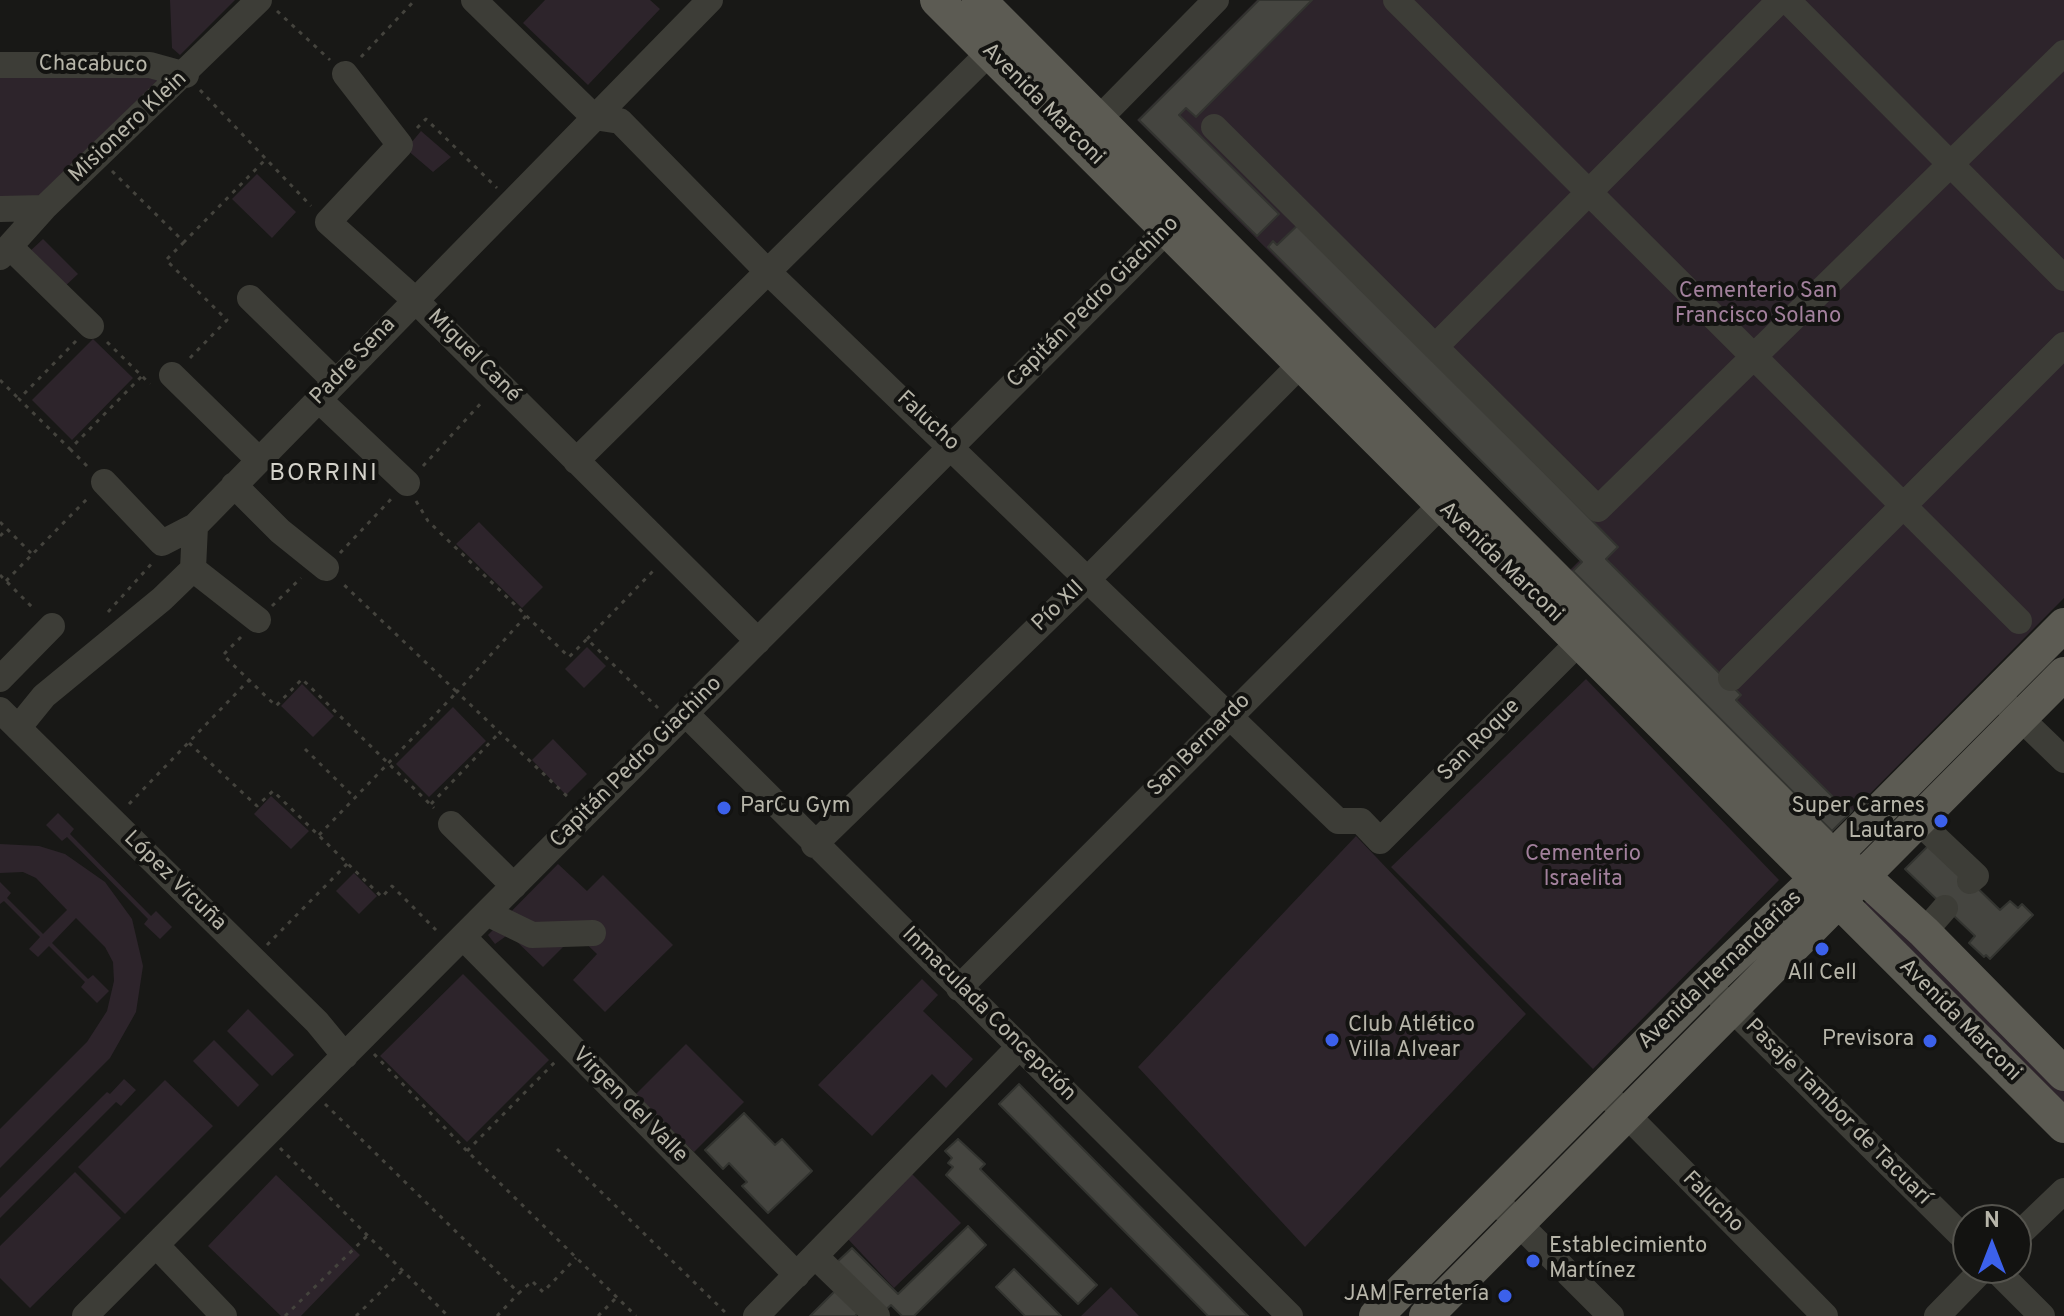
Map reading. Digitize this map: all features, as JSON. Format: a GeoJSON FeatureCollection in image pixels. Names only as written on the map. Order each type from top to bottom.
{"type":"FeatureCollection","features":[{"type":"Feature","properties":{"kind":"main road","name":"Avenida Marconi"},"geometry":{"type":"LineString","coordinates":[[937,0],[990,52],[1088,130]]}},
{"type":"Feature","properties":{"kind":"main road","name":"Avenida Marconi"},"geometry":{"type":"LineString","coordinates":[[979,0],[1088,130],[1829,879],[2064,1126]]}},
{"type":"Feature","properties":{"kind":"main road","name":"Avenida Marconi"},"geometry":{"type":"LineString","coordinates":[[1177,220],[1300,365],[1580,641],[1829,879]]}},
{"type":"Feature","properties":{"kind":"main road","name":"Avenida Hernandarias"},"geometry":{"type":"LineString","coordinates":[[1426,1316],[1731,1008],[1829,879],[1995,692],[2064,625]]}},
{"type":"Feature","properties":{"kind":"main road","name":"Avenida Hernandarias"},"geometry":{"type":"LineString","coordinates":[[1386,1313],[1493,1198],[1706,984],[1829,879],[1864,877],[2064,674]]}},
{"type":"Feature","properties":{"kind":"main road","name":"Avenida Marconi"},"geometry":{"type":"LineString","coordinates":[[1864,877],[1934,920],[2064,1074]]}},
{"type":"Feature","properties":{"kind":"street","name":"Falucho"},"geometry":{"type":"LineString","coordinates":[[474,0],[594,117],[620,121],[766,270],[1338,821],[1361,821],[1380,841]]}},
{"type":"Feature","properties":{"kind":"street","name":"Padre Sena"},"geometry":{"type":"LineString","coordinates":[[195,526],[710,0]]}},
{"type":"Feature","properties":{"kind":"street"},"geometry":{"type":"LineString","coordinates":[[1088,130],[1216,0]]}},
{"type":"Feature","properties":{"kind":"street"},"geometry":{"type":"LineString","coordinates":[[1396,0],[2019,621]]}},
{"type":"Feature","properties":{"kind":"street"},"geometry":{"type":"LineString","coordinates":[[1435,347],[1780,0]]}},
{"type":"Feature","properties":{"kind":"street"},"geometry":{"type":"LineString","coordinates":[[1787,0],[2064,278]]}},
{"type":"Feature","properties":{"kind":"street","name":"Misionero Klein"},"geometry":{"type":"LineString","coordinates":[[5,252],[44,208],[98,157],[186,75],[268,5]]}},
{"type":"Feature","properties":{"kind":"street"},"geometry":{"type":"LineString","coordinates":[[576,461],[990,52]]}},
{"type":"Feature","properties":{"kind":"street"},"geometry":{"type":"LineString","coordinates":[[1214,127],[1598,509],[2064,53]]}},
{"type":"Feature","properties":{"kind":"street","name":"Chacabuco"},"geometry":{"type":"LineString","coordinates":[[0,65],[150,65],[186,75]]}},
{"type":"Feature","properties":{"kind":"street"},"geometry":{"type":"LineString","coordinates":[[328,222],[400,145],[345,74]]}},
{"type":"Feature","properties":{"kind":"street"},"geometry":{"type":"LineString","coordinates":[[0,209],[44,208]]}},
{"type":"Feature","properties":{"kind":"street","name":"Capitán Pedro Giachino"},"geometry":{"type":"LineString","coordinates":[[85,1316],[1177,220]]}},
{"type":"Feature","properties":{"kind":"street","name":"Miguel Cané"},"geometry":{"type":"LineString","coordinates":[[328,222],[414,299],[758,641]]}},
{"type":"Feature","properties":{"kind":"street"},"geometry":{"type":"LineString","coordinates":[[5,252],[91,326]]}},
{"type":"Feature","properties":{"kind":"street"},"geometry":{"type":"LineString","coordinates":[[250,298],[407,483]]}},
{"type":"Feature","properties":{"kind":"street"},"geometry":{"type":"LineString","coordinates":[[1731,678],[2064,345]]}},
{"type":"Feature","properties":{"kind":"street","name":"Pío XII"},"geometry":{"type":"LineString","coordinates":[[814,845],[1089,578],[1300,365]]}},
{"type":"Feature","properties":{"kind":"street"},"geometry":{"type":"LineString","coordinates":[[172,375],[259,460]]}},
{"type":"Feature","properties":{"kind":"street"},"geometry":{"type":"LineString","coordinates":[[9,719],[44,696],[162,599],[193,569],[195,526],[162,543],[104,482]]}},
{"type":"Feature","properties":{"kind":"street"},"geometry":{"type":"LineString","coordinates":[[234,485],[280,531],[326,568]]}},
{"type":"Feature","properties":{"kind":"street","name":"San Bernardo"},"geometry":{"type":"LineString","coordinates":[[959,988],[1441,505]]}},
{"type":"Feature","properties":{"kind":"street"},"geometry":{"type":"LineString","coordinates":[[193,569],[258,620]]}},
{"type":"Feature","properties":{"kind":"street"},"geometry":{"type":"LineString","coordinates":[[0,679],[52,626]]}},
{"type":"Feature","properties":{"kind":"street","name":"San Roque"},"geometry":{"type":"LineString","coordinates":[[1380,841],[1580,641]]}},
{"type":"Feature","properties":{"kind":"street"},"geometry":{"type":"LineString","coordinates":[[1995,692],[2064,760]]}},
{"type":"Feature","properties":{"kind":"street","name":"López Vicuña"},"geometry":{"type":"LineString","coordinates":[[9,719],[317,1022],[353,1048]]}},
{"type":"Feature","properties":{"kind":"street","name":"Inmaculada Concepción"},"geometry":{"type":"LineString","coordinates":[[681,719],[1020,1046],[1290,1316]]}},
{"type":"Feature","properties":{"kind":"street"},"geometry":{"type":"LineString","coordinates":[[1918,821],[1976,876],[1970,881]]}},
{"type":"Feature","properties":{"kind":"street"},"geometry":{"type":"LineString","coordinates":[[451,824],[514,886]]}},
{"type":"Feature","properties":{"kind":"street"},"geometry":{"type":"LineString","coordinates":[[487,913],[532,935],[593,933]]}},
{"type":"Feature","properties":{"kind":"street","name":"Virgen del Valle"},"geometry":{"type":"LineString","coordinates":[[458,942],[806,1266],[877,1316]]}},
{"type":"Feature","properties":{"kind":"street","name":"Pasaje Tambor de Tacuarí"},"geometry":{"type":"LineString","coordinates":[[1706,984],[1952,1226]]}},
{"type":"Feature","properties":{"kind":"street"},"geometry":{"type":"LineString","coordinates":[[756,1316],[1020,1046]]}},
{"type":"Feature","properties":{"kind":"street","name":"Falucho"},"geometry":{"type":"LineString","coordinates":[[1603,1088],[1625,1116],[1825,1316]]}},
{"type":"Feature","properties":{"kind":"street"},"geometry":{"type":"LineString","coordinates":[[2032,1222],[2064,1191]]}},
{"type":"Feature","properties":{"kind":"street"},"geometry":{"type":"LineString","coordinates":[[1493,1198],[1611,1316]]}},
{"type":"Feature","properties":{"kind":"street"},"geometry":{"type":"LineString","coordinates":[[156,1245],[224,1316]]}},
{"type":"Feature","properties":{"kind":"street"},"geometry":{"type":"LineString","coordinates":[[1937,1316],[1968,1284]]}},
{"type":"Feature","properties":{"kind":"street"},"geometry":{"type":"LineString","coordinates":[[2010,1284],[2042,1316]]}},
{"type":"Feature","properties":{"kind":"path"},"geometry":{"type":"LineString","coordinates":[[268,5],[345,74],[415,0]]}},
{"type":"Feature","properties":{"kind":"path"},"geometry":{"type":"LineString","coordinates":[[186,75],[328,222]]}},
{"type":"Feature","properties":{"kind":"path"},"geometry":{"type":"LineString","coordinates":[[400,145],[426,119],[511,202]]}},
{"type":"Feature","properties":{"kind":"path"},"geometry":{"type":"LineString","coordinates":[[98,157],[184,242]]}},
{"type":"Feature","properties":{"kind":"path"},"geometry":{"type":"LineString","coordinates":[[19,399],[91,326],[157,391],[227,320],[166,260],[265,160]]}},
{"type":"Feature","properties":{"kind":"path"},"geometry":{"type":"LineString","coordinates":[[0,380],[70,449],[142,376]]}},
{"type":"Feature","properties":{"kind":"path"},"geometry":{"type":"LineString","coordinates":[[499,384],[326,568],[302,578],[223,655],[276,706],[302,679],[431,804],[500,731]]}},
{"type":"Feature","properties":{"kind":"path"},"geometry":{"type":"LineString","coordinates":[[6,581],[104,482]]}},
{"type":"Feature","properties":{"kind":"path"},"geometry":{"type":"LineString","coordinates":[[407,483],[428,521],[569,657],[670,554]]}},
{"type":"Feature","properties":{"kind":"path"},"geometry":{"type":"LineString","coordinates":[[0,522],[33,554]]}},
{"type":"Feature","properties":{"kind":"path"},"geometry":{"type":"LineString","coordinates":[[0,536],[7,529]]}},
{"type":"Feature","properties":{"kind":"path"},"geometry":{"type":"LineString","coordinates":[[326,568],[586,814]]}},
{"type":"Feature","properties":{"kind":"path"},"geometry":{"type":"LineString","coordinates":[[319,835],[526,616]]}},
{"type":"Feature","properties":{"kind":"path"},"geometry":{"type":"LineString","coordinates":[[587,639],[681,719]]}},
{"type":"Feature","properties":{"kind":"path"},"geometry":{"type":"LineString","coordinates":[[112,820],[249,680]]}},
{"type":"Feature","properties":{"kind":"path"},"geometry":{"type":"LineString","coordinates":[[189,743],[257,806],[273,791],[382,897],[392,886],[458,942]]}},
{"type":"Feature","properties":{"kind":"path"},"geometry":{"type":"LineString","coordinates":[[305,749],[354,797]]}},
{"type":"Feature","properties":{"kind":"path"},"geometry":{"type":"LineString","coordinates":[[253,959],[348,863]]}},
{"type":"Feature","properties":{"kind":"path"},"geometry":{"type":"LineString","coordinates":[[467,1151],[570,1047]]}},
{"type":"Feature","properties":{"kind":"path"},"geometry":{"type":"LineString","coordinates":[[353,1048],[467,1151],[636,1316]]}},
{"type":"Feature","properties":{"kind":"path"},"geometry":{"type":"LineString","coordinates":[[311,1090],[519,1293]]}},
{"type":"Feature","properties":{"kind":"path"},"geometry":{"type":"LineString","coordinates":[[267,1134],[448,1316]]}},
{"type":"Feature","properties":{"kind":"path"},"geometry":{"type":"LineString","coordinates":[[557,1149],[729,1316]]}},
{"type":"Feature","properties":{"kind":"path"},"geometry":{"type":"LineString","coordinates":[[285,1316],[368,1235]]}},
{"type":"Feature","properties":{"kind":"path"},"geometry":{"type":"LineString","coordinates":[[497,1316],[532,1281],[543,1292],[576,1258]]}},
{"type":"Feature","properties":{"kind":"path"},"geometry":{"type":"LineString","coordinates":[[356,1316],[403,1270]]}},
{"type":"Feature","properties":{"kind":"path"},"geometry":{"type":"LineString","coordinates":[[598,1316],[617,1297]]}},
{"type":"Feature","properties":{"kind":"green space"},"geometry":{"type":"Polygon","coordinates":[[[170,0],[235,0],[180,55],[172,48],[170,0]]]}},
{"type":"Feature","properties":{"kind":"green space"},"geometry":{"type":"Polygon","coordinates":[[[545,0],[650,0],[660,9],[588,85],[523,23],[545,0]]]}},
{"type":"Feature","properties":{"kind":"green space","name":"Cementerio San Francisco Solano"},"geometry":{"type":"Polygon","coordinates":[[[1257,0],[2064,0],[2064,598],[1832,832],[1570,570],[1580,560],[1137,120],[1257,0]]]}},
{"type":"Feature","properties":{"kind":"green space"},"geometry":{"type":"Polygon","coordinates":[[[0,75],[163,75],[37,198],[0,197],[0,75]]]}},
{"type":"Feature","properties":{"kind":"green space"},"geometry":{"type":"Polygon","coordinates":[[[421,131],[451,157],[433,172],[406,149],[421,131]]]}},
{"type":"Feature","properties":{"kind":"green space"},"geometry":{"type":"Polygon","coordinates":[[[257,174],[296,212],[272,238],[232,199],[257,174]]]}},
{"type":"Feature","properties":{"kind":"green space"},"geometry":{"type":"Polygon","coordinates":[[[43,239],[78,274],[62,289],[27,254],[43,239]]]}},
{"type":"Feature","properties":{"kind":"green space"},"geometry":{"type":"Polygon","coordinates":[[[93,339],[133,378],[72,440],[32,400],[93,339]]]}},
{"type":"Feature","properties":{"kind":"green space"},"geometry":{"type":"Polygon","coordinates":[[[479,522],[543,587],[522,608],[456,544],[479,522]]]}},
{"type":"Feature","properties":{"kind":"green space"},"geometry":{"type":"Polygon","coordinates":[[[587,647],[606,666],[584,688],[565,669],[587,647]]]}},
{"type":"Feature","properties":{"kind":"green space","name":"Cementerio Israelita"},"geometry":{"type":"Polygon","coordinates":[[[1586,679],[1779,880],[1593,1069],[1391,867],[1586,679]]]}},
{"type":"Feature","properties":{"kind":"green space"},"geometry":{"type":"Polygon","coordinates":[[[302,684],[334,716],[313,737],[281,706],[302,684]]]}},
{"type":"Feature","properties":{"kind":"green space"},"geometry":{"type":"Polygon","coordinates":[[[453,707],[486,741],[429,797],[396,764],[453,707]]]}},
{"type":"Feature","properties":{"kind":"green space"},"geometry":{"type":"Polygon","coordinates":[[[553,739],[587,774],[566,795],[532,760],[553,739]]]}},
{"type":"Feature","properties":{"kind":"green space"},"geometry":{"type":"Polygon","coordinates":[[[271,796],[309,831],[291,849],[254,814],[271,796]]]}},
{"type":"Feature","properties":{"kind":"green space"},"geometry":{"type":"Polygon","coordinates":[[[58,813],[74,829],[70,834],[151,916],[156,911],[172,927],[160,939],[144,924],[148,919],[67,837],[62,841],[46,825],[58,813]]]}},
{"type":"Feature","properties":{"kind":"green space","name":"Club Atlético Villa Alvear"},"geometry":{"type":"Polygon","coordinates":[[[1356,836],[1526,1014],[1305,1247],[1138,1067],[1356,836]]]}},
{"type":"Feature","properties":{"kind":"green space"},"geometry":{"type":"Polygon","coordinates":[[[0,844],[39,846],[65,854],[105,882],[132,919],[143,966],[136,1012],[110,1058],[0,1168],[0,1129],[87,1042],[107,1011],[114,981],[113,962],[105,947],[76,918],[52,943],[88,979],[93,975],[109,991],[97,1003],[81,987],[85,982],[49,946],[38,957],[29,949],[40,937],[4,901],[0,904],[0,882],[11,893],[7,898],[43,934],[67,910],[36,878],[23,872],[0,873],[0,844]]]}},
{"type":"Feature","properties":{"kind":"green space"},"geometry":{"type":"Polygon","coordinates":[[[558,864],[587,891],[603,875],[673,945],[605,1012],[573,980],[597,954],[576,934],[543,967],[509,934],[495,944],[488,935],[558,864]]]}},
{"type":"Feature","properties":{"kind":"green space"},"geometry":{"type":"Polygon","coordinates":[[[354,873],[377,896],[359,914],[336,891],[354,873]]]}},
{"type":"Feature","properties":{"kind":"green space"},"geometry":{"type":"Polygon","coordinates":[[[1871,897],[2064,1087],[2064,1112],[1858,909],[1871,897]]]}},
{"type":"Feature","properties":{"kind":"green space"},"geometry":{"type":"Polygon","coordinates":[[[463,974],[549,1060],[467,1142],[380,1056],[463,974]]]}},
{"type":"Feature","properties":{"kind":"green space"},"geometry":{"type":"Polygon","coordinates":[[[922,979],[938,995],[923,1011],[973,1059],[946,1088],[932,1074],[872,1136],[818,1085],[922,979]]]}},
{"type":"Feature","properties":{"kind":"green space"},"geometry":{"type":"Polygon","coordinates":[[[248,1009],[294,1055],[272,1076],[227,1031],[248,1009]]]}},
{"type":"Feature","properties":{"kind":"green space"},"geometry":{"type":"Polygon","coordinates":[[[214,1040],[259,1085],[238,1107],[193,1061],[214,1040]]]}},
{"type":"Feature","properties":{"kind":"green space"},"geometry":{"type":"Polygon","coordinates":[[[686,1044],[744,1102],[694,1152],[636,1094],[686,1044]]]}},
{"type":"Feature","properties":{"kind":"green space"},"geometry":{"type":"Polygon","coordinates":[[[124,1079],[136,1090],[121,1106],[116,1102],[0,1218],[0,1198],[124,1079]]]}},
{"type":"Feature","properties":{"kind":"green space"},"geometry":{"type":"Polygon","coordinates":[[[165,1080],[213,1126],[125,1214],[78,1167],[165,1080]]]}},
{"type":"Feature","properties":{"kind":"green space"},"geometry":{"type":"Polygon","coordinates":[[[75,1172],[121,1218],[30,1308],[0,1278],[0,1246],[75,1172]]]}},
{"type":"Feature","properties":{"kind":"green space"},"geometry":{"type":"Polygon","coordinates":[[[912,1174],[961,1223],[894,1288],[847,1238],[912,1174]]]}},
{"type":"Feature","properties":{"kind":"green space"},"geometry":{"type":"Polygon","coordinates":[[[276,1175],[360,1255],[301,1316],[281,1316],[208,1246],[276,1175]]]}},
{"type":"Feature","properties":{"kind":"green space"},"geometry":{"type":"Polygon","coordinates":[[[1111,1287],[1139,1316],[1081,1316],[1111,1287]]]}},
{"type":"Feature","properties":{"kind":"building"},"geometry":{"type":"Polygon","coordinates":[[[1259,0],[1312,0],[1196,117],[1186,108],[1179,115],[1279,214],[1257,236],[1139,120],[1259,0]]]}},
{"type":"Feature","properties":{"kind":"building"},"geometry":{"type":"Polygon","coordinates":[[[1300,223],[1618,547],[1606,559],[1741,695],[1736,700],[1837,801],[1840,799],[1852,811],[1832,831],[1573,571],[1582,562],[1268,247],[1273,241],[1277,245],[1300,223]]]}},
{"type":"Feature","properties":{"kind":"building"},"geometry":{"type":"Polygon","coordinates":[[[1931,843],[2000,910],[2010,901],[2018,908],[2022,904],[2033,915],[1990,959],[1969,943],[1975,936],[1905,869],[1931,843]]]}},
{"type":"Feature","properties":{"kind":"building"},"geometry":{"type":"Polygon","coordinates":[[[1019,1084],[1248,1316],[1208,1316],[999,1104],[1019,1084]]]}},
{"type":"Feature","properties":{"kind":"building"},"geometry":{"type":"Polygon","coordinates":[[[744,1113],[775,1145],[782,1139],[812,1171],[768,1213],[742,1186],[747,1182],[729,1163],[723,1169],[705,1150],[744,1113]]]}},
{"type":"Feature","properties":{"kind":"building"},"geometry":{"type":"Polygon","coordinates":[[[958,1139],[985,1164],[980,1169],[1097,1285],[1078,1304],[946,1175],[953,1167],[948,1163],[952,1158],[945,1151],[958,1139]]]}},
{"type":"Feature","properties":{"kind":"building"},"geometry":{"type":"Polygon","coordinates":[[[968,1226],[986,1245],[914,1316],[902,1316],[891,1305],[883,1312],[835,1264],[852,1248],[898,1294],[968,1226]]]}},
{"type":"Feature","properties":{"kind":"building"},"geometry":{"type":"Polygon","coordinates":[[[1014,1269],[1061,1316],[1025,1316],[996,1287],[1014,1269]]]}},
{"type":"Feature","properties":{"kind":"building"},"geometry":{"type":"Polygon","coordinates":[[[838,1288],[861,1310],[855,1316],[810,1316],[838,1288]]]}},
{"type":"Feature","properties":{"kind":"place","name":"ParCu Gym"},"geometry":{"type":"Point","coordinates":[724,808]}},
{"type":"Feature","properties":{"kind":"place","name":"Super Carnes Lautaro"},"geometry":{"type":"Point","coordinates":[1941,821]}},
{"type":"Feature","properties":{"kind":"place","name":"All Cell"},"geometry":{"type":"Point","coordinates":[1822,949]}},
{"type":"Feature","properties":{"kind":"place","name":"Club Atlético Villa Alvear"},"geometry":{"type":"Point","coordinates":[1332,1040]}},
{"type":"Feature","properties":{"kind":"place","name":"Previsora"},"geometry":{"type":"Point","coordinates":[1930,1041]}},
{"type":"Feature","properties":{"kind":"place","name":"Establecimiento Martínez"},"geometry":{"type":"Point","coordinates":[1533,1261]}},
{"type":"Feature","properties":{"kind":"place","name":"JAM Ferretería"},"geometry":{"type":"Point","coordinates":[1505,1296]}},
{"type":"Feature","properties":{"kind":"district","name":"BORRINI"},"geometry":{"type":"Point","coordinates":[324,475]}}]}
